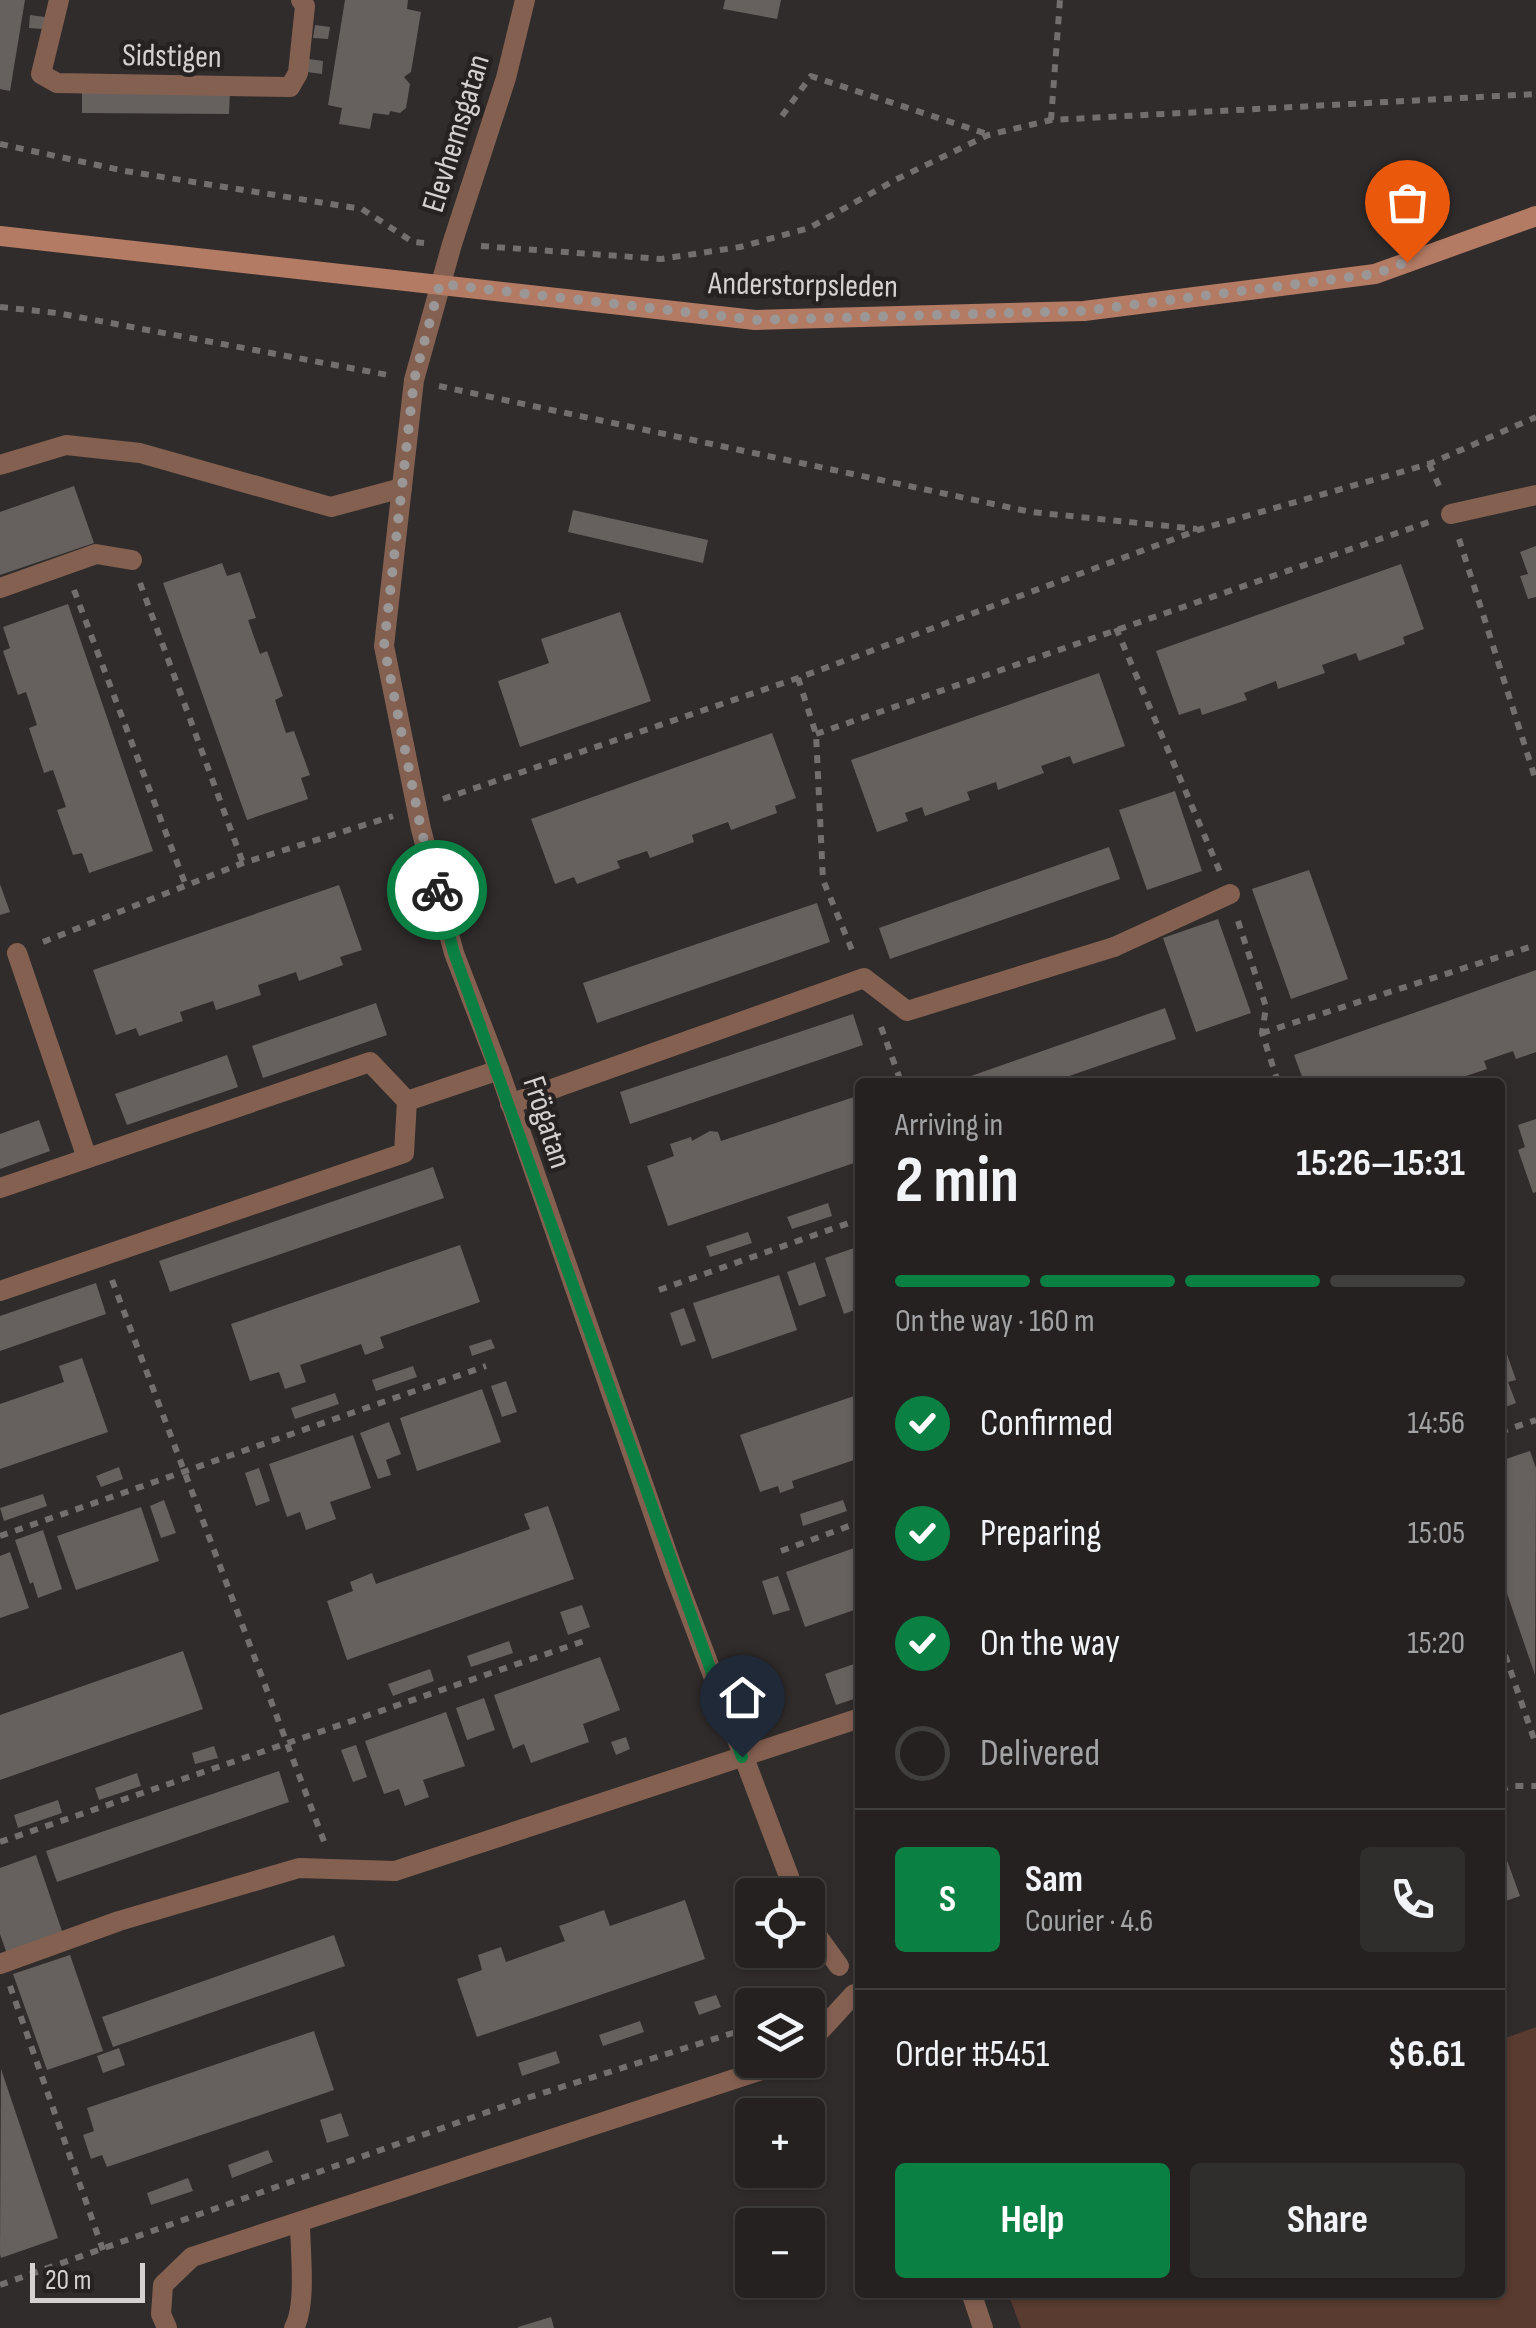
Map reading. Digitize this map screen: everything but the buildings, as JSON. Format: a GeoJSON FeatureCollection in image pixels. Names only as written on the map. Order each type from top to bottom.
{"type":"FeatureCollection","features":[{"type":"Feature","properties":{"kind":"main road","name":"Anderstorpsleden"},"geometry":{"type":"LineString","coordinates":[[0,236],[756,320],[1084,311],[1375,274],[1536,216]]}},
{"type":"Feature","properties":{"kind":"street","name":"Sidstigen"},"geometry":{"type":"LineString","coordinates":[[59,0],[41,74],[57,83],[290,86],[298,72],[305,6],[300,0]]}},
{"type":"Feature","properties":{"kind":"street","name":"Elevhemsgatan"},"geometry":{"type":"LineString","coordinates":[[440,284],[506,78],[525,0]]}},
{"type":"Feature","properties":{"kind":"street","name":"Frögatan"},"geometry":{"type":"LineString","coordinates":[[440,284],[414,380],[384,646],[417,808],[454,953],[499,1070],[667,1553],[789,1878]]}},
{"type":"Feature","properties":{"kind":"street"},"geometry":{"type":"LineString","coordinates":[[0,464],[66,445],[140,453],[332,507],[402,488]]}},
{"type":"Feature","properties":{"kind":"street"},"geometry":{"type":"LineString","coordinates":[[1451,514],[1536,496]]}},
{"type":"Feature","properties":{"kind":"street"},"geometry":{"type":"LineString","coordinates":[[0,588],[96,554],[132,560]]}},
{"type":"Feature","properties":{"kind":"street"},"geometry":{"type":"LineString","coordinates":[[510,1104],[864,978],[907,1011],[1114,947],[1230,894]]}},
{"type":"Feature","properties":{"kind":"street"},"geometry":{"type":"LineString","coordinates":[[17,953],[88,1158]]}},
{"type":"Feature","properties":{"kind":"street"},"geometry":{"type":"LineString","coordinates":[[0,1188],[370,1062],[407,1101],[404,1153],[0,1291]]}},
{"type":"Feature","properties":{"kind":"street"},"geometry":{"type":"LineString","coordinates":[[407,1101],[499,1070]]}},
{"type":"Feature","properties":{"kind":"street"},"geometry":{"type":"LineString","coordinates":[[1,1963],[119,1920],[299,1868],[395,1871],[855,1720]]}},
{"type":"Feature","properties":{"kind":"street"},"geometry":{"type":"LineString","coordinates":[[825,1947],[855,1996]]}},
{"type":"Feature","properties":{"kind":"street"},"geometry":{"type":"LineString","coordinates":[[825,2029],[855,2002]]}},
{"type":"Feature","properties":{"kind":"street"},"geometry":{"type":"LineString","coordinates":[[167,2328],[161,2314],[164,2286],[192,2257],[737,2078]]}},
{"type":"Feature","properties":{"kind":"street"},"geometry":{"type":"LineString","coordinates":[[294,2328],[298,2323],[300,2290],[300,2222]]}},
{"type":"Feature","properties":{"kind":"street"},"geometry":{"type":"LineString","coordinates":[[973,2298],[984,2328]]}},
{"type":"Feature","properties":{"kind":"path"},"geometry":{"type":"LineString","coordinates":[[1051,120],[1060,0]]}},
{"type":"Feature","properties":{"kind":"path"},"geometry":{"type":"LineString","coordinates":[[782,116],[811,76],[988,135]]}},
{"type":"Feature","properties":{"kind":"path"},"geometry":{"type":"LineString","coordinates":[[0,144],[126,171],[362,209],[413,242],[661,258],[740,247],[810,228],[895,180],[988,135],[1051,120],[1536,94]]}},
{"type":"Feature","properties":{"kind":"path"},"geometry":{"type":"LineString","coordinates":[[0,306],[57,313],[414,380],[1032,512],[1200,529]]}},
{"type":"Feature","properties":{"kind":"path"},"geometry":{"type":"LineString","coordinates":[[17,953],[243,863],[798,678],[1200,529],[1430,464],[1536,418]]}},
{"type":"Feature","properties":{"kind":"path"},"geometry":{"type":"LineString","coordinates":[[1430,464],[1451,514],[1536,781]]}},
{"type":"Feature","properties":{"kind":"path"},"geometry":{"type":"LineString","coordinates":[[816,734],[1451,514]]}},
{"type":"Feature","properties":{"kind":"path"},"geometry":{"type":"LineString","coordinates":[[132,560],[243,863]]}},
{"type":"Feature","properties":{"kind":"path"},"geometry":{"type":"LineString","coordinates":[[65,565],[186,886]]}},
{"type":"Feature","properties":{"kind":"path"},"geometry":{"type":"LineString","coordinates":[[1116,628],[1230,894],[1266,1007],[1262,1034],[1277,1078]]}},
{"type":"Feature","properties":{"kind":"path"},"geometry":{"type":"LineString","coordinates":[[798,678],[816,734],[823,880],[900,1078]]}},
{"type":"Feature","properties":{"kind":"path"},"geometry":{"type":"LineString","coordinates":[[1262,1034],[1536,945]]}},
{"type":"Feature","properties":{"kind":"path"},"geometry":{"type":"LineString","coordinates":[[659,1290],[855,1221]]}},
{"type":"Feature","properties":{"kind":"path"},"geometry":{"type":"LineString","coordinates":[[103,1256],[335,1869]]}},
{"type":"Feature","properties":{"kind":"path"},"geometry":{"type":"LineString","coordinates":[[0,1536],[486,1366]]}},
{"type":"Feature","properties":{"kind":"path"},"geometry":{"type":"LineString","coordinates":[[1505,1430],[1536,1420]]}},
{"type":"Feature","properties":{"kind":"path"},"geometry":{"type":"LineString","coordinates":[[781,1550],[855,1524]]}},
{"type":"Feature","properties":{"kind":"path"},"geometry":{"type":"LineString","coordinates":[[0,1842],[584,1641]]}},
{"type":"Feature","properties":{"kind":"path"},"geometry":{"type":"LineString","coordinates":[[1505,1655],[1536,1745]]}},
{"type":"Feature","properties":{"kind":"path"},"geometry":{"type":"LineString","coordinates":[[1505,1788],[1536,1786]]}},
{"type":"Feature","properties":{"kind":"path"},"geometry":{"type":"LineString","coordinates":[[1,1963],[104,2250]]}},
{"type":"Feature","properties":{"kind":"path"},"geometry":{"type":"LineString","coordinates":[[0,2285],[528,2098],[735,2031]]}},
{"type":"Feature","properties":{"kind":"shaded area"},"geometry":{"type":"Polygon","coordinates":[[[1536,2027],[1536,2328],[1021,2328],[1010,2298],[1505,2298],[1505,2038],[1536,2027]]]}},
{"type":"Feature","properties":{"kind":"way so far"},"geometry":{"type":"LineString","coordinates":[[437,890],[384,646],[414,380],[440,284],[756,320],[1084,311],[1375,274],[1407,262]]}},
{"type":"Feature","properties":{"kind":"route"},"geometry":{"type":"LineString","coordinates":[[437,890],[454,953],[742,1757]]}}]}
